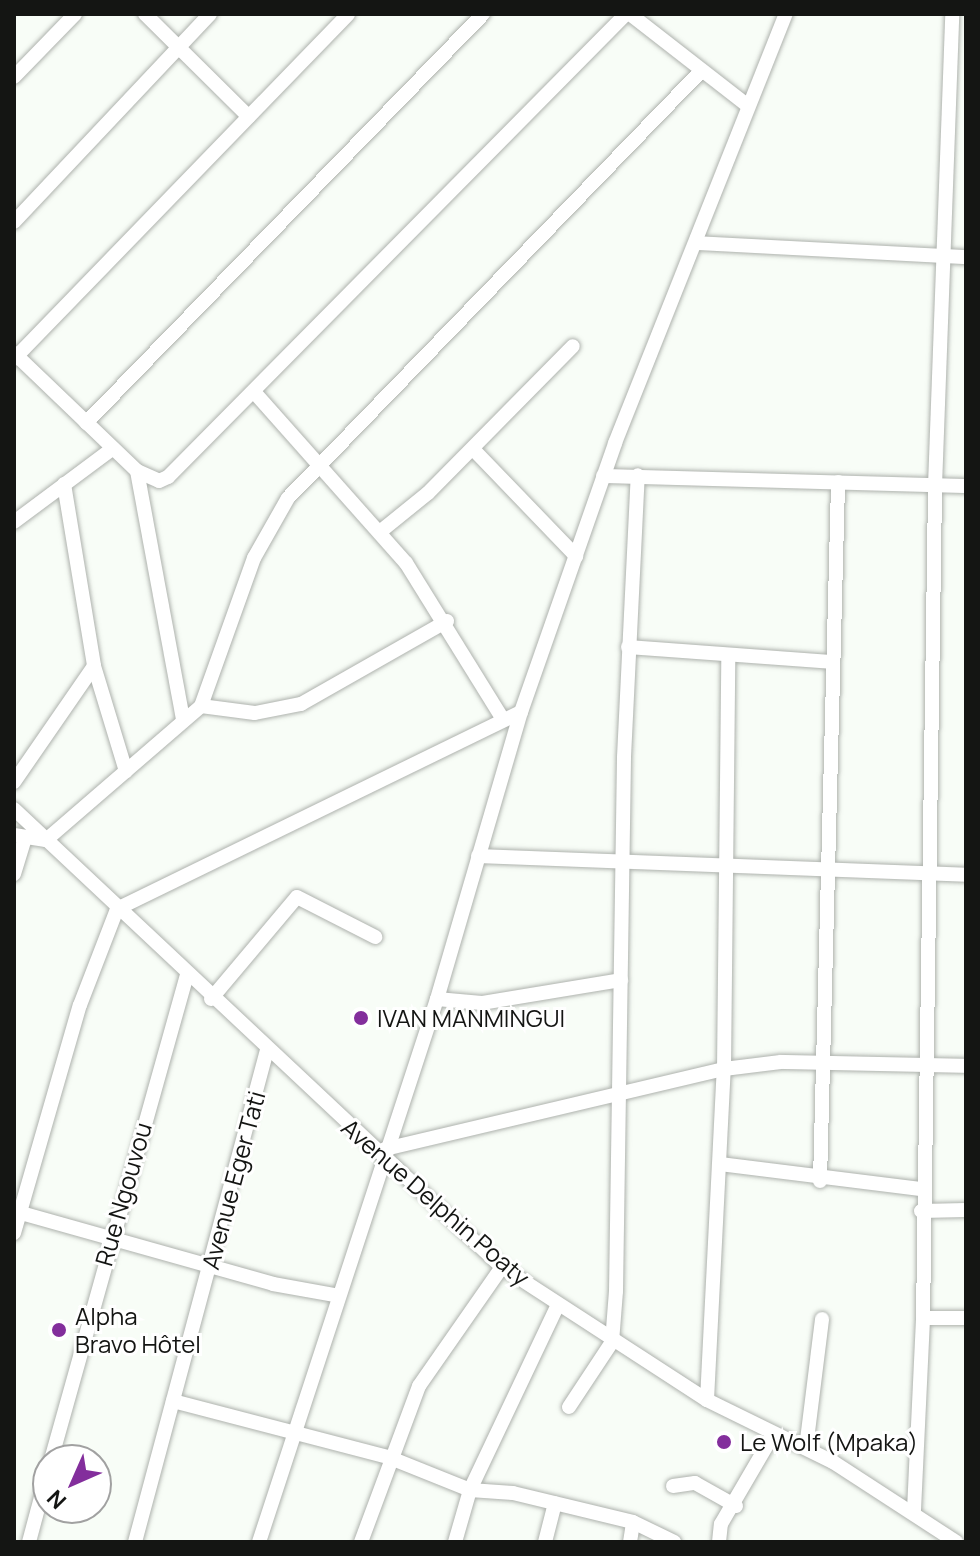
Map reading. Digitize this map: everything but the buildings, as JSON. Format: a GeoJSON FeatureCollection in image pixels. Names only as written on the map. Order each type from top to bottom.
{"type":"FeatureCollection","features":[{"type":"Feature","properties":{"kind":"street"},"geometry":{"type":"LineString","coordinates":[[14,77],[75,14]]}},
{"type":"Feature","properties":{"kind":"street"},"geometry":{"type":"LineString","coordinates":[[145,14],[179,44],[249,117]]}},
{"type":"Feature","properties":{"kind":"street"},"geometry":{"type":"LineString","coordinates":[[14,222],[210,14]]}},
{"type":"Feature","properties":{"kind":"street"},"geometry":{"type":"LineString","coordinates":[[348,14],[15,356],[137,471],[159,481],[168,477],[255,393],[628,14],[747,105]]}},
{"type":"Feature","properties":{"kind":"street"},"geometry":{"type":"LineString","coordinates":[[86,423],[483,14]]}},
{"type":"Feature","properties":{"kind":"street"},"geometry":{"type":"LineString","coordinates":[[259,1542],[335,1295],[437,999],[521,712],[603,476],[747,105],[786,14]]}},
{"type":"Feature","properties":{"kind":"street"},"geometry":{"type":"LineString","coordinates":[[914,1510],[923,1318],[921,1211],[930,875],[935,486],[952,14]]}},
{"type":"Feature","properties":{"kind":"street"},"geometry":{"type":"LineString","coordinates":[[14,874],[19,836],[46,840],[201,706],[260,545],[288,498],[320,460],[701,71]]}},
{"type":"Feature","properties":{"kind":"street"},"geometry":{"type":"LineString","coordinates":[[696,243],[966,257]]}},
{"type":"Feature","properties":{"kind":"street"},"geometry":{"type":"LineString","coordinates":[[381,531],[473,449],[573,346]]}},
{"type":"Feature","properties":{"kind":"street"},"geometry":{"type":"LineString","coordinates":[[255,393],[320,460],[381,531],[447,621],[502,718]]}},
{"type":"Feature","properties":{"kind":"street"},"geometry":{"type":"LineString","coordinates":[[14,522],[112,449]]}},
{"type":"Feature","properties":{"kind":"street"},"geometry":{"type":"LineString","coordinates":[[473,449],[576,556]]}},
{"type":"Feature","properties":{"kind":"street"},"geometry":{"type":"LineString","coordinates":[[137,471],[183,720]]}},
{"type":"Feature","properties":{"kind":"street"},"geometry":{"type":"LineString","coordinates":[[569,1407],[612,1342],[628,647],[638,475]]}},
{"type":"Feature","properties":{"kind":"street"},"geometry":{"type":"LineString","coordinates":[[603,476],[966,486]]}},
{"type":"Feature","properties":{"kind":"street"},"geometry":{"type":"LineString","coordinates":[[820,1181],[830,871],[830,662],[838,482]]}},
{"type":"Feature","properties":{"kind":"street"},"geometry":{"type":"LineString","coordinates":[[64,484],[94,666],[126,771]]}},
{"type":"Feature","properties":{"kind":"street"},"geometry":{"type":"LineString","coordinates":[[201,706],[255,713],[301,704],[447,621]]}},
{"type":"Feature","properties":{"kind":"street"},"geometry":{"type":"LineString","coordinates":[[628,647],[728,657],[830,662]]}},
{"type":"Feature","properties":{"kind":"street"},"geometry":{"type":"LineString","coordinates":[[707,1400],[724,1069],[728,657]]}},
{"type":"Feature","properties":{"kind":"street"},"geometry":{"type":"LineString","coordinates":[[14,782],[94,666]]}},
{"type":"Feature","properties":{"kind":"street"},"geometry":{"type":"LineString","coordinates":[[14,1233],[17,1211],[80,1005],[117,909],[502,718],[521,712]]}},
{"type":"Feature","properties":{"kind":"street","name":"Avenue Delphin Poaty"},"geometry":{"type":"LineString","coordinates":[[14,809],[211,999],[383,1153],[502,1267],[612,1342],[707,1400],[773,1435],[806,1448],[914,1510],[956,1542]]}},
{"type":"Feature","properties":{"kind":"street"},"geometry":{"type":"LineString","coordinates":[[478,856],[966,875]]}},
{"type":"Feature","properties":{"kind":"street"},"geometry":{"type":"LineString","coordinates":[[211,999],[297,897],[375,937]]}},
{"type":"Feature","properties":{"kind":"street","name":"Rue Ngouvou"},"geometry":{"type":"LineString","coordinates":[[55,1444],[109,1236],[187,975]]}},
{"type":"Feature","properties":{"kind":"street"},"geometry":{"type":"LineString","coordinates":[[437,999],[482,1003],[621,980]]}},
{"type":"Feature","properties":{"kind":"street","name":"Avenue Eger Tati"},"geometry":{"type":"LineString","coordinates":[[135,1542],[267,1050]]}},
{"type":"Feature","properties":{"kind":"street"},"geometry":{"type":"LineString","coordinates":[[383,1153],[618,1092],[724,1069],[823,1063],[966,1066]]}},
{"type":"Feature","properties":{"kind":"street"},"geometry":{"type":"LineString","coordinates":[[720,1164],[820,1181],[922,1189]]}},
{"type":"Feature","properties":{"kind":"street"},"geometry":{"type":"LineString","coordinates":[[921,1211],[966,1210]]}},
{"type":"Feature","properties":{"kind":"street"},"geometry":{"type":"LineString","coordinates":[[17,1211],[210,1267],[335,1295]]}},
{"type":"Feature","properties":{"kind":"street"},"geometry":{"type":"LineString","coordinates":[[361,1542],[388,1457],[419,1386],[502,1267]]}},
{"type":"Feature","properties":{"kind":"street"},"geometry":{"type":"LineString","coordinates":[[455,1542],[470,1490],[558,1305]]}},
{"type":"Feature","properties":{"kind":"street"},"geometry":{"type":"LineString","coordinates":[[923,1318],[966,1318]]}},
{"type":"Feature","properties":{"kind":"street"},"geometry":{"type":"LineString","coordinates":[[806,1448],[822,1319]]}},
{"type":"Feature","properties":{"kind":"street"},"geometry":{"type":"LineString","coordinates":[[173,1401],[388,1457],[470,1490],[555,1503],[633,1522],[674,1542]]}},
{"type":"Feature","properties":{"kind":"street"},"geometry":{"type":"LineString","coordinates":[[719,1542],[721,1524],[736,1506],[773,1435]]}},
{"type":"Feature","properties":{"kind":"street"},"geometry":{"type":"LineString","coordinates":[[673,1486],[695,1483],[736,1506]]}},
{"type":"Feature","properties":{"kind":"street"},"geometry":{"type":"LineString","coordinates":[[545,1542],[555,1503]]}},
{"type":"Feature","properties":{"kind":"street"},"geometry":{"type":"LineString","coordinates":[[630,1542],[633,1522]]}},
{"type":"Feature","properties":{"kind":"place","name":"IVAN MANMINGUI"},"geometry":{"type":"Point","coordinates":[361,1018]}},
{"type":"Feature","properties":{"kind":"place","name":"Alpha Bravo Hôtel"},"geometry":{"type":"Point","coordinates":[59,1330]}},
{"type":"Feature","properties":{"kind":"place","name":"Le Wolf (Mpaka)"},"geometry":{"type":"Point","coordinates":[724,1442]}}]}
